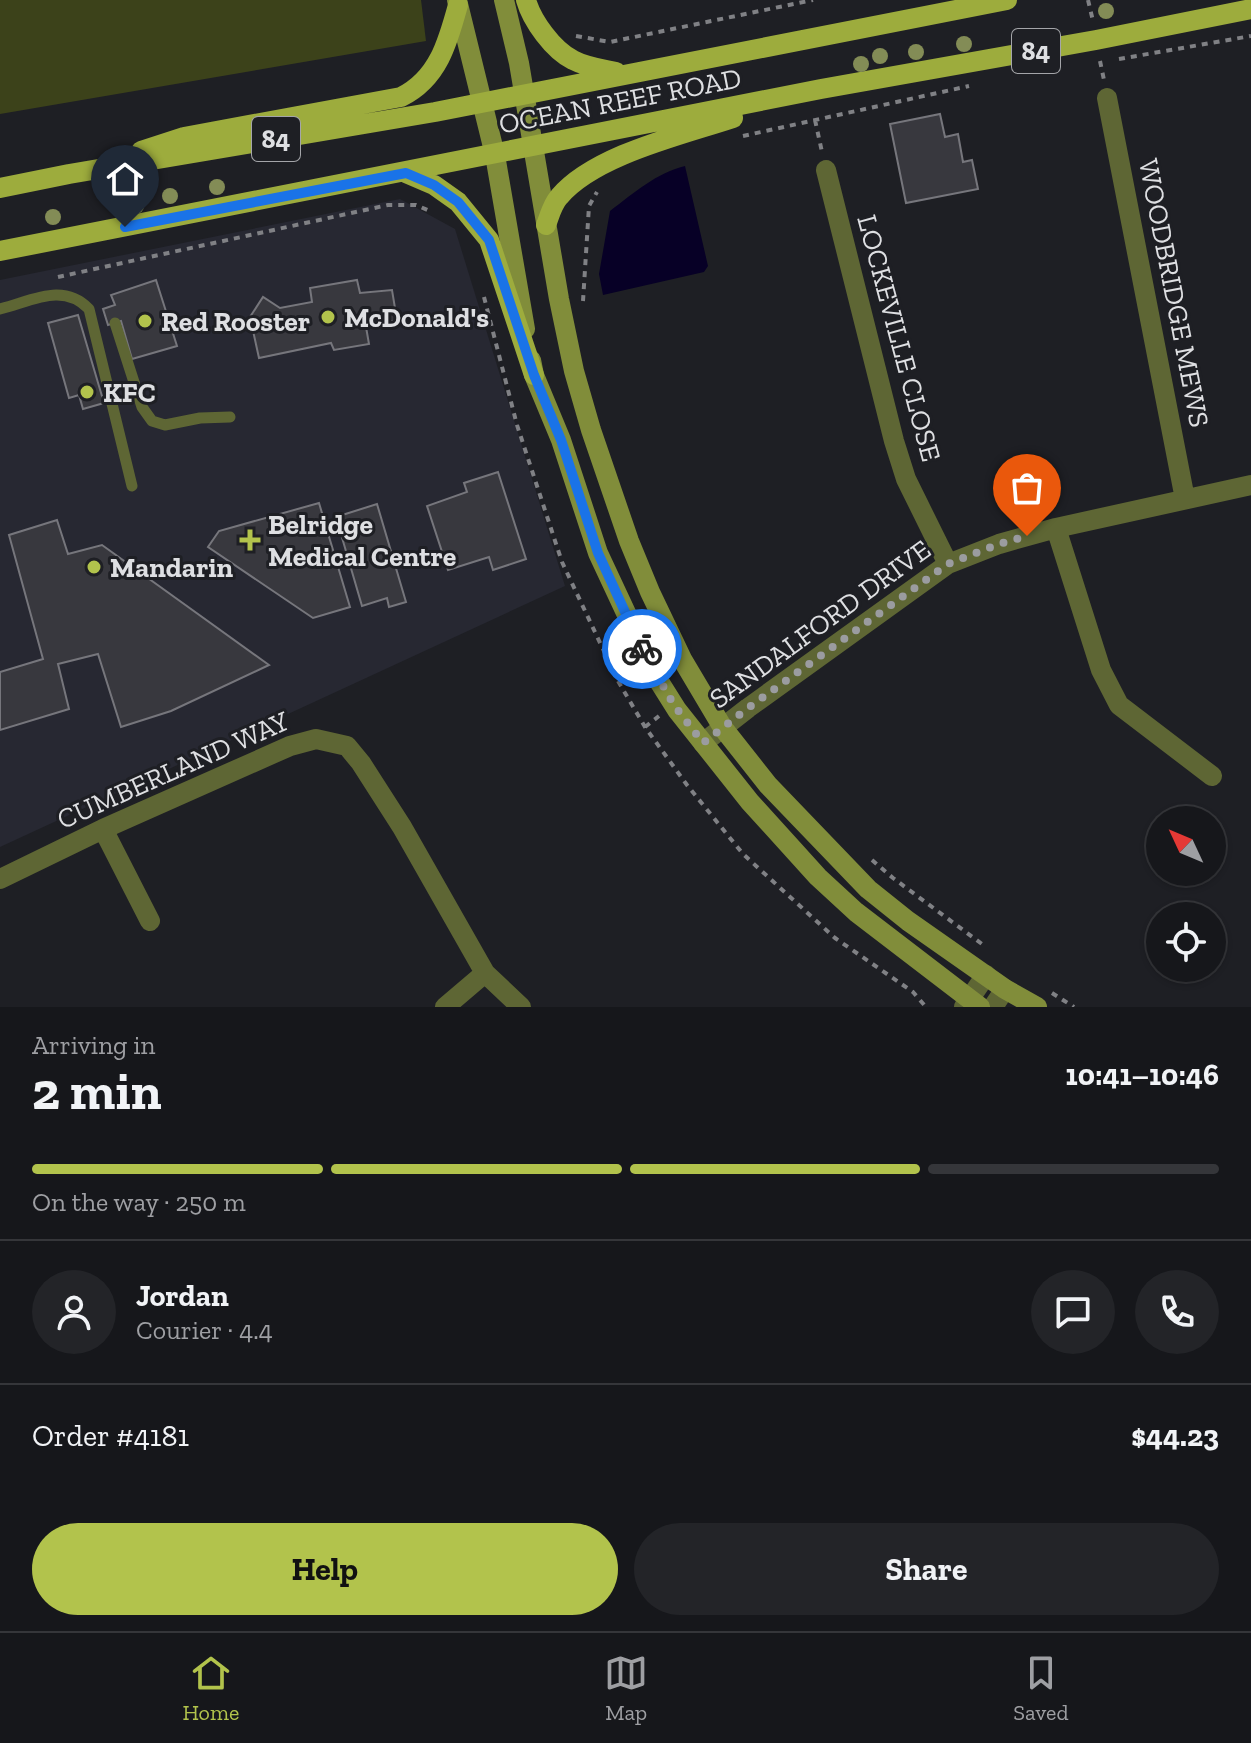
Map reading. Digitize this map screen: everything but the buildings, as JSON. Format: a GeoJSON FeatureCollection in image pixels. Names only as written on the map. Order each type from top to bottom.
{"type":"FeatureCollection","features":[{"type":"Feature","properties":{"kind":"main road"},"geometry":{"type":"LineString","coordinates":[[504,0],[525,93],[574,371],[591,430],[650,592],[682,659],[723,728],[768,785],[868,889],[1005,989],[1037,1007]]}},
{"type":"Feature","properties":{"kind":"main road"},"geometry":{"type":"LineString","coordinates":[[526,0],[530,13],[555,45],[571,59],[594,68],[628,74]]}},
{"type":"Feature","properties":{"kind":"main road","name":"OCEAN REEF ROAD"},"geometry":{"type":"LineString","coordinates":[[0,188],[483,102],[1007,0]]}},
{"type":"Feature","properties":{"kind":"main road"},"geometry":{"type":"LineString","coordinates":[[458,3],[495,155],[534,375]]}},
{"type":"Feature","properties":{"kind":"main road"},"geometry":{"type":"LineString","coordinates":[[69,174],[184,137],[401,97],[413,91],[434,71],[450,35],[458,3]]}},
{"type":"Feature","properties":{"kind":"main road","name":"OCEAN REEF ROAD"},"geometry":{"type":"LineString","coordinates":[[0,251],[821,89],[1251,9]]}},
{"type":"Feature","properties":{"kind":"main road"},"geometry":{"type":"LineString","coordinates":[[546,225],[552,206],[572,184],[632,151],[821,89]]}},
{"type":"Feature","properties":{"kind":"main road"},"geometry":{"type":"LineString","coordinates":[[406,173],[434,185],[458,202],[489,240],[598,553],[655,675],[750,802],[818,877],[856,912],[971,1005]]}},
{"type":"Feature","properties":{"kind":"main road"},"geometry":{"type":"LineString","coordinates":[[561,440],[574,423],[576,415],[574,371]]}},
{"type":"Feature","properties":{"kind":"street","name":"WOODBRIDGE MEWS"},"geometry":{"type":"LineString","coordinates":[[1107,98],[1185,499]]}},
{"type":"Feature","properties":{"kind":"street","name":"LOCKEVILLE CLOSE"},"geometry":{"type":"LineString","coordinates":[[826,170],[894,441],[906,479],[948,564]]}},
{"type":"Feature","properties":{"kind":"street","name":"SANDALFORD DRIVE"},"geometry":{"type":"LineString","coordinates":[[703,743],[948,564],[999,544],[1056,528],[1251,485]]}},
{"type":"Feature","properties":{"kind":"street"},"geometry":{"type":"LineString","coordinates":[[1056,528],[1101,670],[1119,705],[1212,776]]}},
{"type":"Feature","properties":{"kind":"street","name":"CUMBERLAND WAY"},"geometry":{"type":"LineString","coordinates":[[0,879],[103,829],[290,746],[316,739],[347,746],[402,827],[485,973],[521,1007]]}},
{"type":"Feature","properties":{"kind":"street"},"geometry":{"type":"LineString","coordinates":[[103,829],[150,921]]}},
{"type":"Feature","properties":{"kind":"street"},"geometry":{"type":"LineString","coordinates":[[445,1007],[485,973]]}},
{"type":"Feature","properties":{"kind":"street"},"geometry":{"type":"LineString","coordinates":[[971,1005],[986,975]]}},
{"type":"Feature","properties":{"kind":"street"},"geometry":{"type":"LineString","coordinates":[[993,1007],[1005,989]]}},
{"type":"Feature","properties":{"kind":"lane"},"geometry":{"type":"LineString","coordinates":[[0,309],[56,294],[77,297],[89,309],[132,486]]}},
{"type":"Feature","properties":{"kind":"lane"},"geometry":{"type":"LineString","coordinates":[[115,323],[142,407],[152,421],[165,425],[200,418],[230,417]]}},
{"type":"Feature","properties":{"kind":"path"},"geometry":{"type":"LineString","coordinates":[[570,34],[610,42],[813,0]]}},
{"type":"Feature","properties":{"kind":"path"},"geometry":{"type":"LineString","coordinates":[[1115,60],[1251,36]]}},
{"type":"Feature","properties":{"kind":"path"},"geometry":{"type":"LineString","coordinates":[[1087,63],[1100,62]]}},
{"type":"Feature","properties":{"kind":"path"},"geometry":{"type":"LineString","coordinates":[[741,136],[983,83]]}},
{"type":"Feature","properties":{"kind":"path"},"geometry":{"type":"LineString","coordinates":[[815,120],[826,170]]}},
{"type":"Feature","properties":{"kind":"path"},"geometry":{"type":"LineString","coordinates":[[583,304],[589,206],[599,190]]}},
{"type":"Feature","properties":{"kind":"path"},"geometry":{"type":"LineString","coordinates":[[45,280],[388,205],[416,205],[445,217]]}},
{"type":"Feature","properties":{"kind":"path"},"geometry":{"type":"LineString","coordinates":[[722,682],[735,689],[748,708]]}},
{"type":"Feature","properties":{"kind":"path"},"geometry":{"type":"LineString","coordinates":[[870,858],[993,952]]}},
{"type":"Feature","properties":{"kind":"path"},"geometry":{"type":"LineString","coordinates":[[1045,988],[1074,1007]]}},
{"type":"Feature","properties":{"kind":"shaded area"},"geometry":{"type":"Polygon","coordinates":[[[685,166],[708,266],[704,272],[603,295],[599,274],[610,211],[655,179],[685,166]]]}},
{"type":"Feature","properties":{"kind":"shaded area"},"geometry":{"type":"Polygon","coordinates":[[[400,199],[455,229],[565,586],[0,847],[0,280],[400,199]]]}},
{"type":"Feature","properties":{"kind":"green space"},"geometry":{"type":"Polygon","coordinates":[[[0,0],[421,0],[426,41],[0,114],[0,0]]]}},
{"type":"Feature","properties":{"kind":"way so far"},"geometry":{"type":"LineString","coordinates":[[642,649],[674,705],[703,743],[948,564],[1027,536]]}},
{"type":"Feature","properties":{"kind":"place","name":"McDonald's"},"geometry":{"type":"Point","coordinates":[328,317]}},
{"type":"Feature","properties":{"kind":"place","name":"Red Rooster"},"geometry":{"type":"Point","coordinates":[145,321]}},
{"type":"Feature","properties":{"kind":"place","name":"KFC"},"geometry":{"type":"Point","coordinates":[87,392]}},
{"type":"Feature","properties":{"kind":"place","name":"Belridge Medical Centre"},"geometry":{"type":"Point","coordinates":[250,540]}},
{"type":"Feature","properties":{"kind":"place","name":"Mandarin"},"geometry":{"type":"Point","coordinates":[94,567]}},
{"type":"Feature","properties":{"kind":"route"},"geometry":{"type":"LineString","coordinates":[[125,227],[406,173],[434,185],[458,202],[489,240],[598,553],[642,649]]}}]}
